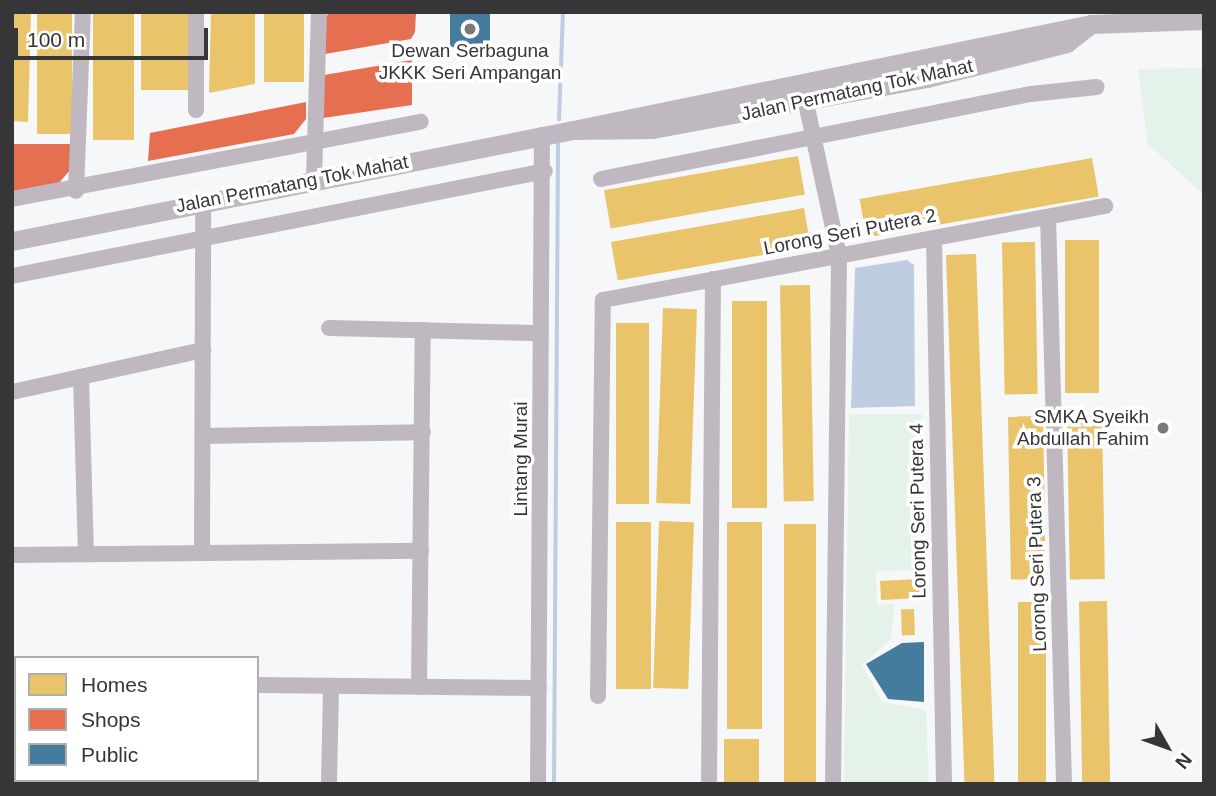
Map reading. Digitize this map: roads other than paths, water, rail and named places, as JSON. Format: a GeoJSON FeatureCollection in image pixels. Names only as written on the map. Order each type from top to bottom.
{"type":"FeatureCollection","features":[{"type":"Feature","properties":{"kind":"street"},"geometry":{"type":"LineString","coordinates":[[76,191],[83,12]]}},
{"type":"Feature","properties":{"kind":"street"},"geometry":{"type":"LineString","coordinates":[[196,110],[197,12]]}},
{"type":"Feature","properties":{"kind":"street"},"geometry":{"type":"LineString","coordinates":[[314,178],[319,12]]}},
{"type":"Feature","properties":{"kind":"street","name":"Jalan Permatang Tok Mahat"},"geometry":{"type":"LineString","coordinates":[[12,241],[314,178],[542,135],[573,130],[653,129],[804,94],[1066,43],[1091,24],[1204,20]]}},
{"type":"Feature","properties":{"kind":"street"},"geometry":{"type":"LineString","coordinates":[[601,179],[1031,94],[1097,87]]}},
{"type":"Feature","properties":{"kind":"street"},"geometry":{"type":"LineString","coordinates":[[804,94],[839,256],[833,784]]}},
{"type":"Feature","properties":{"kind":"street"},"geometry":{"type":"LineString","coordinates":[[12,199],[76,191],[315,139],[421,122]]}},
{"type":"Feature","properties":{"kind":"street","name":"Lintang Murai"},"geometry":{"type":"LineString","coordinates":[[538,784],[541,333],[545,172],[542,135]]}},
{"type":"Feature","properties":{"kind":"street"},"geometry":{"type":"LineString","coordinates":[[12,276],[203,235],[545,172]]}},
{"type":"Feature","properties":{"kind":"street"},"geometry":{"type":"LineString","coordinates":[[202,553],[203,202]]}},
{"type":"Feature","properties":{"kind":"street","name":"Lorong Seri Putera 2"},"geometry":{"type":"LineString","coordinates":[[598,696],[603,300],[1105,206]]}},
{"type":"Feature","properties":{"kind":"street","name":"Lorong Seri Putera 3"},"geometry":{"type":"LineString","coordinates":[[1048,217],[1064,784]]}},
{"type":"Feature","properties":{"kind":"street","name":"Lorong Seri Putera 4"},"geometry":{"type":"LineString","coordinates":[[934,238],[944,784]]}},
{"type":"Feature","properties":{"kind":"street"},"geometry":{"type":"LineString","coordinates":[[709,784],[713,279]]}},
{"type":"Feature","properties":{"kind":"street"},"geometry":{"type":"LineString","coordinates":[[329,328],[541,333]]}},
{"type":"Feature","properties":{"kind":"street"},"geometry":{"type":"LineString","coordinates":[[419,687],[423,330]]}},
{"type":"Feature","properties":{"kind":"street"},"geometry":{"type":"LineString","coordinates":[[12,392],[203,351]]}},
{"type":"Feature","properties":{"kind":"street"},"geometry":{"type":"LineString","coordinates":[[81,377],[86,555]]}},
{"type":"Feature","properties":{"kind":"street"},"geometry":{"type":"LineString","coordinates":[[203,436],[423,432]]}},
{"type":"Feature","properties":{"kind":"street"},"geometry":{"type":"LineString","coordinates":[[12,555],[421,551]]}},
{"type":"Feature","properties":{"kind":"street"},"geometry":{"type":"LineString","coordinates":[[12,710],[14,683]]}},
{"type":"Feature","properties":{"kind":"street"},"geometry":{"type":"LineString","coordinates":[[259,685],[538,688]]}},
{"type":"Feature","properties":{"kind":"street"},"geometry":{"type":"LineString","coordinates":[[329,784],[331,686]]}},
{"type":"Feature","properties":{"kind":"water"},"geometry":{"type":"Polygon","coordinates":[[[907,260],[914,265],[915,406],[851,408],[855,268],[907,260]]]}},
{"type":"Feature","properties":{"kind":"waterway"},"geometry":{"type":"LineString","coordinates":[[559,120],[563,12]]}},
{"type":"Feature","properties":{"kind":"waterway"},"geometry":{"type":"LineString","coordinates":[[554,784],[558,144]]}},
{"type":"Feature","properties":{"kind":"place","name":"Dewan Serbaguna JKKK Seri Ampangan"},"geometry":{"type":"Point","coordinates":[470,29]}},
{"type":"Feature","properties":{"kind":"place","name":"SMKA Syeikh Abdullah Fahim"},"geometry":{"type":"Point","coordinates":[1163,428]}}]}
